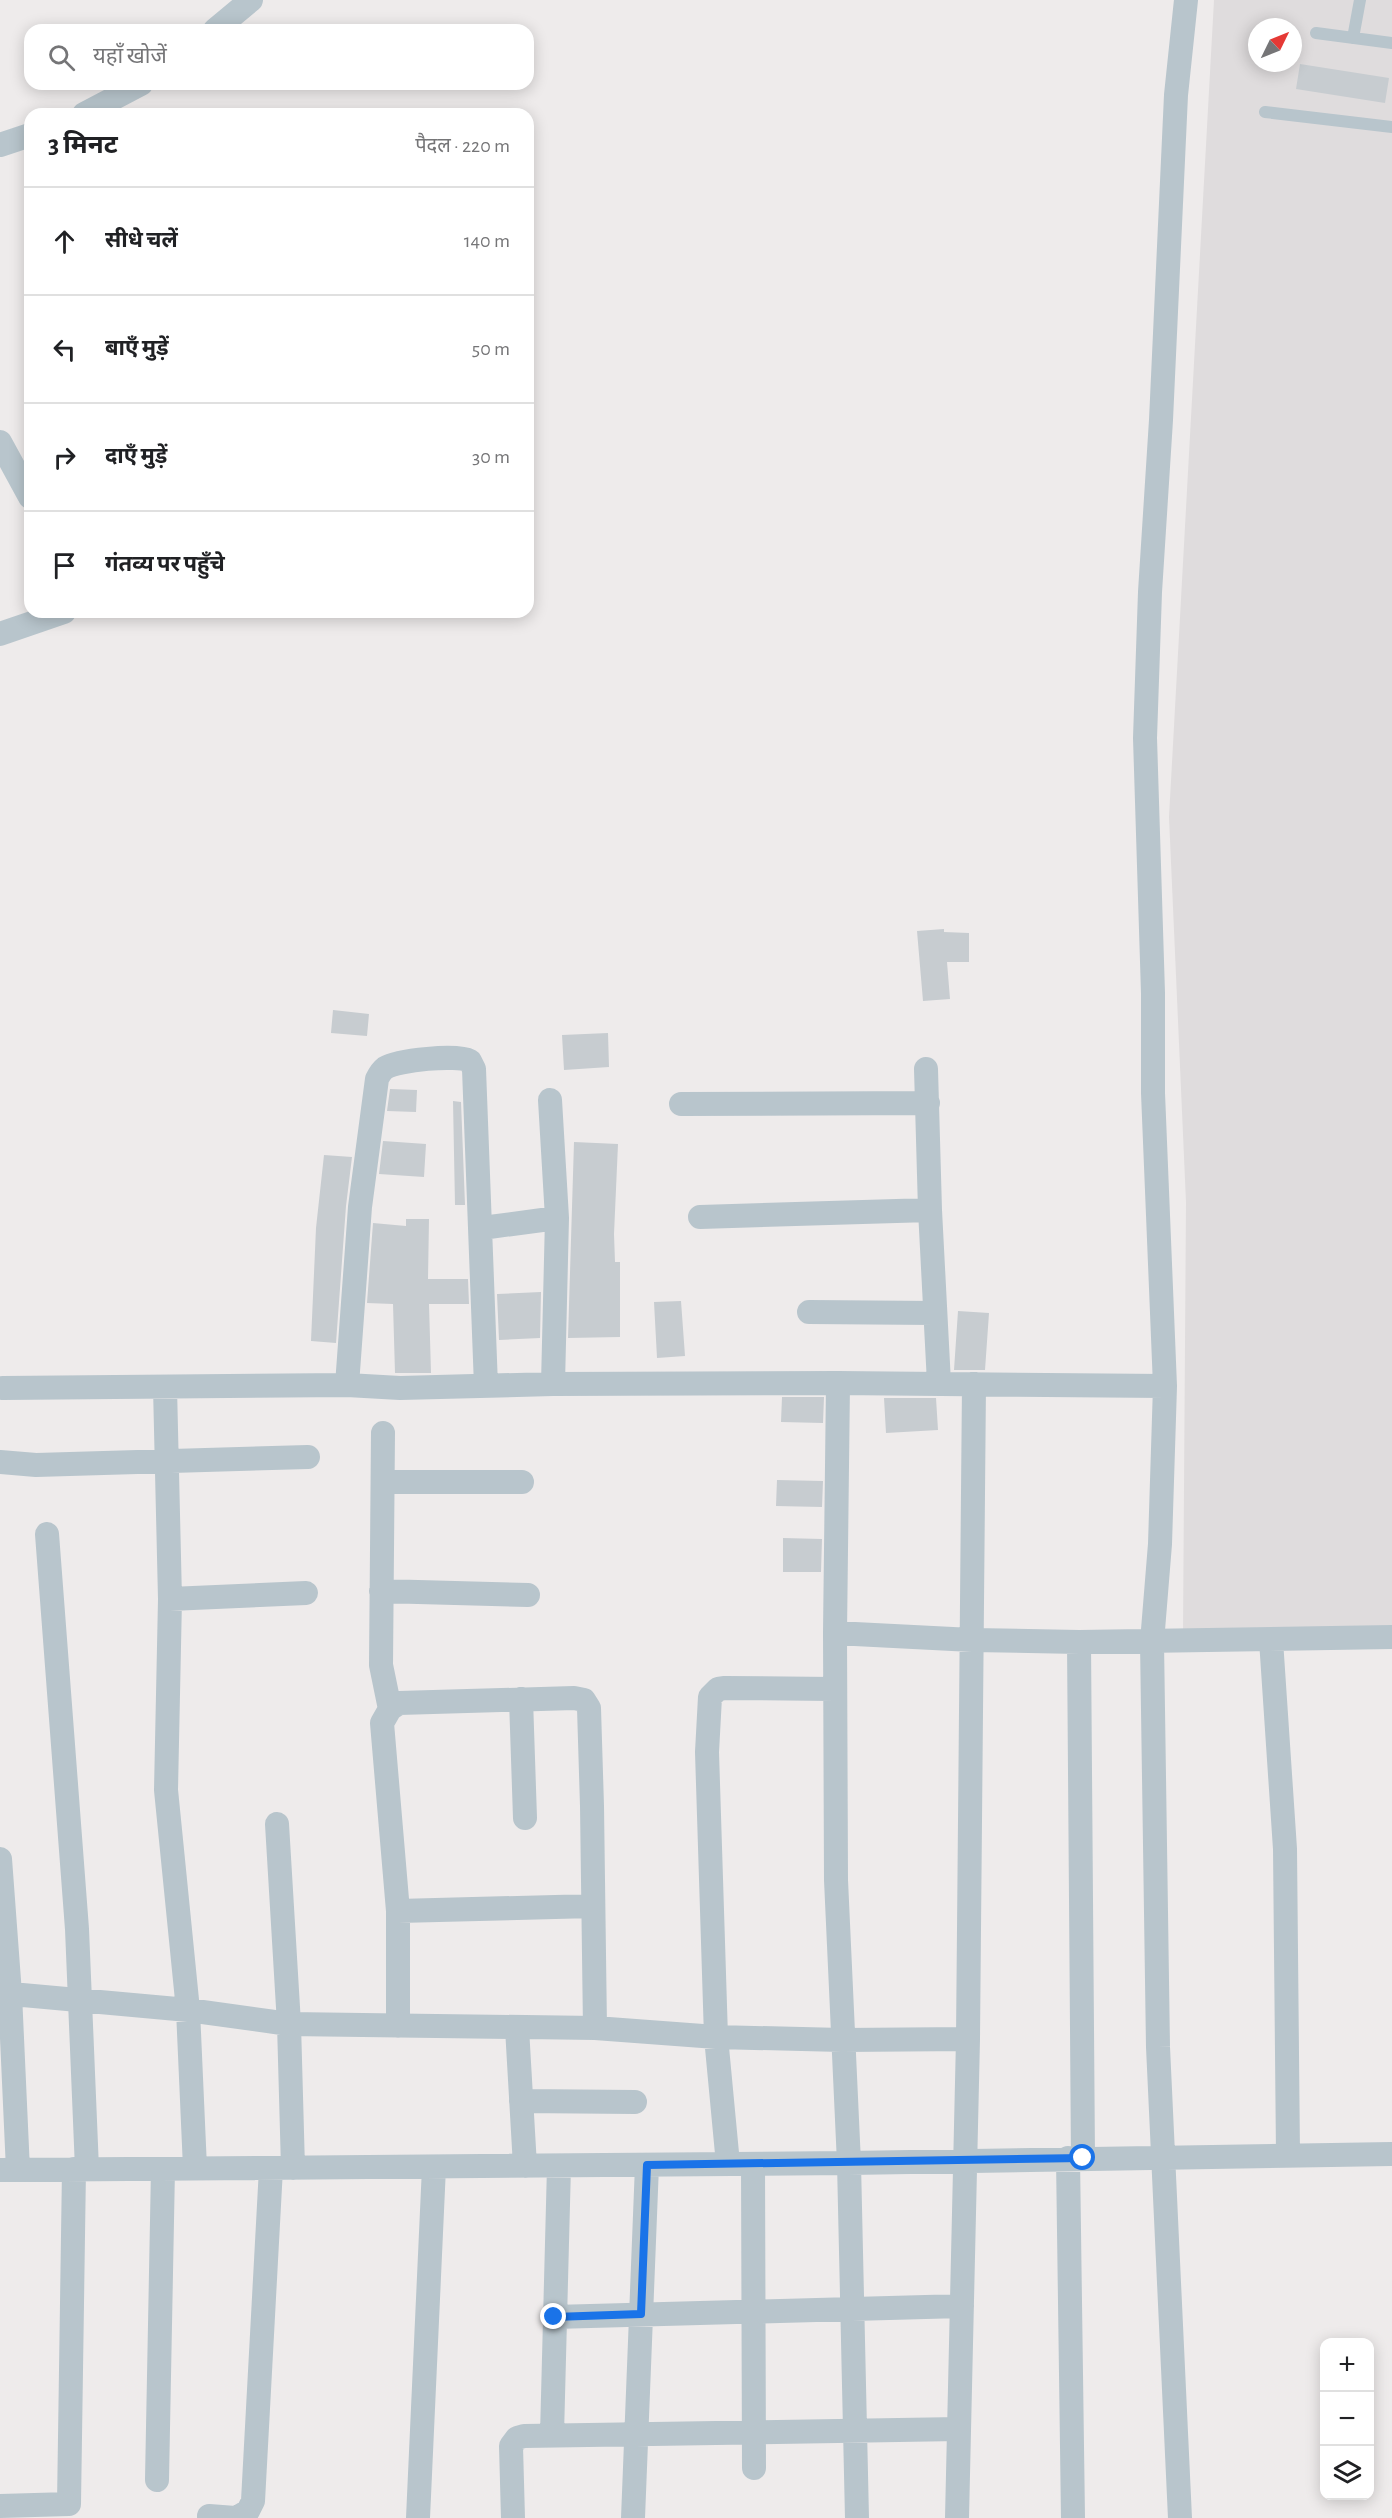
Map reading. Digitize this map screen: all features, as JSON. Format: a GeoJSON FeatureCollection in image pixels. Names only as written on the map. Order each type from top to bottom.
{"type":"FeatureCollection","features":[{"type":"Feature","properties":{"kind":"street"},"geometry":{"type":"LineString","coordinates":[[222,24],[251,0]]}},
{"type":"Feature","properties":{"kind":"street"},"geometry":{"type":"LineString","coordinates":[[1180,2518],[1158,2035],[1152,1642],[1160,1544],[1165,1386],[1153,1093],[1153,993],[1145,738],[1150,592],[1161,420],[1176,95],[1186,0]]}},
{"type":"Feature","properties":{"kind":"street"},"geometry":{"type":"LineString","coordinates":[[95,108],[130,90]]}},
{"type":"Feature","properties":{"kind":"street"},"geometry":{"type":"LineString","coordinates":[[0,145],[24,137]]}},
{"type":"Feature","properties":{"kind":"street"},"geometry":{"type":"LineString","coordinates":[[0,442],[24,486]]}},
{"type":"Feature","properties":{"kind":"street"},"geometry":{"type":"LineString","coordinates":[[0,634],[47,618]]}},
{"type":"Feature","properties":{"kind":"street"},"geometry":{"type":"LineString","coordinates":[[347,1385],[360,1207],[377,1079],[386,1067],[456,1057],[470,1061],[474,1069],[482,1228],[486,1386]]}},
{"type":"Feature","properties":{"kind":"street"},"geometry":{"type":"LineString","coordinates":[[926,1069],[930,1210],[939,1383]]}},
{"type":"Feature","properties":{"kind":"street"},"geometry":{"type":"LineString","coordinates":[[550,1100],[556,1218],[553,1384]]}},
{"type":"Feature","properties":{"kind":"street"},"geometry":{"type":"LineString","coordinates":[[681,1104],[928,1103]]}},
{"type":"Feature","properties":{"kind":"street"},"geometry":{"type":"LineString","coordinates":[[700,1217],[930,1210]]}},
{"type":"Feature","properties":{"kind":"street"},"geometry":{"type":"LineString","coordinates":[[482,1228],[556,1218]]}},
{"type":"Feature","properties":{"kind":"street"},"geometry":{"type":"LineString","coordinates":[[809,1312],[935,1313]]}},
{"type":"Feature","properties":{"kind":"street"},"geometry":{"type":"LineString","coordinates":[[3,1388],[347,1385],[400,1388],[553,1384],[838,1383],[1165,1386]]}},
{"type":"Feature","properties":{"kind":"street"},"geometry":{"type":"LineString","coordinates":[[838,1383],[834,1689],[836,1880],[849,2163],[857,2518]]}},
{"type":"Feature","properties":{"kind":"street"},"geometry":{"type":"LineString","coordinates":[[957,2518],[968,2039],[974,1384]]}},
{"type":"Feature","properties":{"kind":"street"},"geometry":{"type":"LineString","coordinates":[[165,1387],[170,1599],[166,1790],[188,2010],[195,2168]]}},
{"type":"Feature","properties":{"kind":"street"},"geometry":{"type":"LineString","coordinates":[[383,1433],[381,1665],[390,1709]]}},
{"type":"Feature","properties":{"kind":"street"},"geometry":{"type":"LineString","coordinates":[[0,1462],[36,1465],[308,1457]]}},
{"type":"Feature","properties":{"kind":"street"},"geometry":{"type":"LineString","coordinates":[[383,1482],[522,1482]]}},
{"type":"Feature","properties":{"kind":"street"},"geometry":{"type":"LineString","coordinates":[[0,2506],[69,2504],[80,2169],[80,2000],[77,1929],[47,1534]]}},
{"type":"Feature","properties":{"kind":"street"},"geometry":{"type":"LineString","coordinates":[[381,1591],[528,1595]]}},
{"type":"Feature","properties":{"kind":"street"},"geometry":{"type":"LineString","coordinates":[[170,1599],[306,1593]]}},
{"type":"Feature","properties":{"kind":"street"},"geometry":{"type":"LineString","coordinates":[[836,1633],[972,1640],[1079,1642],[1392,1637]]}},
{"type":"Feature","properties":{"kind":"street"},"geometry":{"type":"LineString","coordinates":[[1271,1640],[1285,1849],[1288,2155]]}},
{"type":"Feature","properties":{"kind":"street"},"geometry":{"type":"LineString","coordinates":[[1073,2518],[1079,1642]]}},
{"type":"Feature","properties":{"kind":"street"},"geometry":{"type":"LineString","coordinates":[[728,2164],[716,2037],[707,1752],[710,1697],[718,1689],[725,1688],[834,1689]]}},
{"type":"Feature","properties":{"kind":"street"},"geometry":{"type":"LineString","coordinates":[[398,2026],[398,1911],[382,1723],[390,1709],[399,1703],[574,1698],[584,1700],[588,1704],[595,2028]]}},
{"type":"Feature","properties":{"kind":"street"},"geometry":{"type":"LineString","coordinates":[[521,1699],[525,1818]]}},
{"type":"Feature","properties":{"kind":"street"},"geometry":{"type":"LineString","coordinates":[[209,2518],[209,2516],[236,2518],[248,2511],[254,2501],[282,2168],[289,2024],[277,1824]]}},
{"type":"Feature","properties":{"kind":"street"},"geometry":{"type":"LineString","coordinates":[[0,1859],[9,2170],[849,2163],[1392,2154]]}},
{"type":"Feature","properties":{"kind":"street"},"geometry":{"type":"LineString","coordinates":[[398,1911],[593,1906]]}},
{"type":"Feature","properties":{"kind":"street"},"geometry":{"type":"LineString","coordinates":[[5,1994],[188,2010],[289,2024],[595,2028],[716,2037],[842,2040],[968,2039]]}},
{"type":"Feature","properties":{"kind":"street"},"geometry":{"type":"LineString","coordinates":[[517,2028],[525,2166]]}},
{"type":"Feature","properties":{"kind":"street"},"geometry":{"type":"LineString","coordinates":[[521,2102],[635,2102]]}},
{"type":"Feature","properties":{"kind":"street"},"geometry":{"type":"LineString","coordinates":[[753,2164],[754,2468]]}},
{"type":"Feature","properties":{"kind":"street"},"geometry":{"type":"LineString","coordinates":[[633,2518],[647,2165]]}},
{"type":"Feature","properties":{"kind":"street"},"geometry":{"type":"LineString","coordinates":[[552,2435],[559,2166]]}},
{"type":"Feature","properties":{"kind":"street"},"geometry":{"type":"LineString","coordinates":[[418,2518],[434,2167]]}},
{"type":"Feature","properties":{"kind":"street"},"geometry":{"type":"LineString","coordinates":[[157,2480],[163,2169]]}},
{"type":"Feature","properties":{"kind":"street"},"geometry":{"type":"LineString","coordinates":[[554,2317],[962,2306]]}},
{"type":"Feature","properties":{"kind":"street"},"geometry":{"type":"LineString","coordinates":[[514,2518],[513,2443],[524,2436],[959,2429]]}},
{"type":"Feature","properties":{"kind":"lane"},"geometry":{"type":"LineString","coordinates":[[1353,38],[1360,0]]}},
{"type":"Feature","properties":{"kind":"lane"},"geometry":{"type":"LineString","coordinates":[[1316,33],[1392,43]]}},
{"type":"Feature","properties":{"kind":"lane"},"geometry":{"type":"LineString","coordinates":[[1265,112],[1392,127]]}},
{"type":"Feature","properties":{"kind":"shaded area"},"geometry":{"type":"Polygon","coordinates":[[[1214,0],[1392,0],[1392,1637],[1183,1632],[1186,1202],[1169,817],[1214,0]]]}},
{"type":"Feature","properties":{"kind":"building"},"geometry":{"type":"Polygon","coordinates":[[[1302,64],[1389,78],[1385,103],[1296,89],[1299,72],[1302,72],[1302,64]]]}},
{"type":"Feature","properties":{"kind":"building"},"geometry":{"type":"Polygon","coordinates":[[[944,929],[944,932],[969,933],[969,962],[947,962],[950,999],[923,1001],[917,931],[944,929]]]}},
{"type":"Feature","properties":{"kind":"building"},"geometry":{"type":"Polygon","coordinates":[[[333,1010],[369,1014],[367,1036],[331,1033],[333,1010]]]}},
{"type":"Feature","properties":{"kind":"building"},"geometry":{"type":"Polygon","coordinates":[[[608,1033],[609,1067],[564,1070],[562,1035],[608,1033]]]}},
{"type":"Feature","properties":{"kind":"building"},"geometry":{"type":"Polygon","coordinates":[[[390,1089],[417,1090],[416,1112],[387,1111],[390,1089]]]}},
{"type":"Feature","properties":{"kind":"building"},"geometry":{"type":"Polygon","coordinates":[[[453,1101],[461,1102],[465,1205],[455,1205],[453,1101]]]}},
{"type":"Feature","properties":{"kind":"building"},"geometry":{"type":"Polygon","coordinates":[[[383,1141],[426,1144],[424,1177],[379,1174],[383,1141]]]}},
{"type":"Feature","properties":{"kind":"building"},"geometry":{"type":"Polygon","coordinates":[[[574,1142],[618,1144],[614,1234],[615,1262],[620,1262],[620,1337],[568,1338],[574,1142]]]}},
{"type":"Feature","properties":{"kind":"building"},"geometry":{"type":"Polygon","coordinates":[[[324,1155],[352,1157],[336,1343],[311,1341],[316,1228],[324,1155]]]}},
{"type":"Feature","properties":{"kind":"building"},"geometry":{"type":"Polygon","coordinates":[[[406,1219],[429,1219],[428,1279],[468,1279],[469,1304],[429,1304],[431,1373],[395,1373],[393,1304],[367,1303],[373,1223],[406,1226],[406,1219]]]}},
{"type":"Feature","properties":{"kind":"building"},"geometry":{"type":"Polygon","coordinates":[[[541,1292],[540,1338],[499,1340],[497,1294],[541,1292]]]}},
{"type":"Feature","properties":{"kind":"building"},"geometry":{"type":"Polygon","coordinates":[[[681,1301],[685,1356],[657,1358],[654,1302],[681,1301]]]}},
{"type":"Feature","properties":{"kind":"building"},"geometry":{"type":"Polygon","coordinates":[[[958,1311],[989,1313],[985,1370],[954,1370],[958,1311]]]}},
{"type":"Feature","properties":{"kind":"building"},"geometry":{"type":"Polygon","coordinates":[[[782,1397],[824,1397],[823,1423],[781,1422],[782,1397]]]}},
{"type":"Feature","properties":{"kind":"building"},"geometry":{"type":"Polygon","coordinates":[[[884,1398],[936,1398],[938,1430],[886,1433],[884,1398]]]}},
{"type":"Feature","properties":{"kind":"building"},"geometry":{"type":"Polygon","coordinates":[[[777,1480],[823,1481],[822,1507],[776,1506],[777,1480]]]}},
{"type":"Feature","properties":{"kind":"building"},"geometry":{"type":"Polygon","coordinates":[[[783,1538],[822,1539],[821,1572],[783,1572],[783,1538]]]}},
{"type":"Feature","properties":{"kind":"route"},"geometry":{"type":"LineString","coordinates":[[554,2317],[641,2314],[647,2165],[1083,2158]]}}]}
